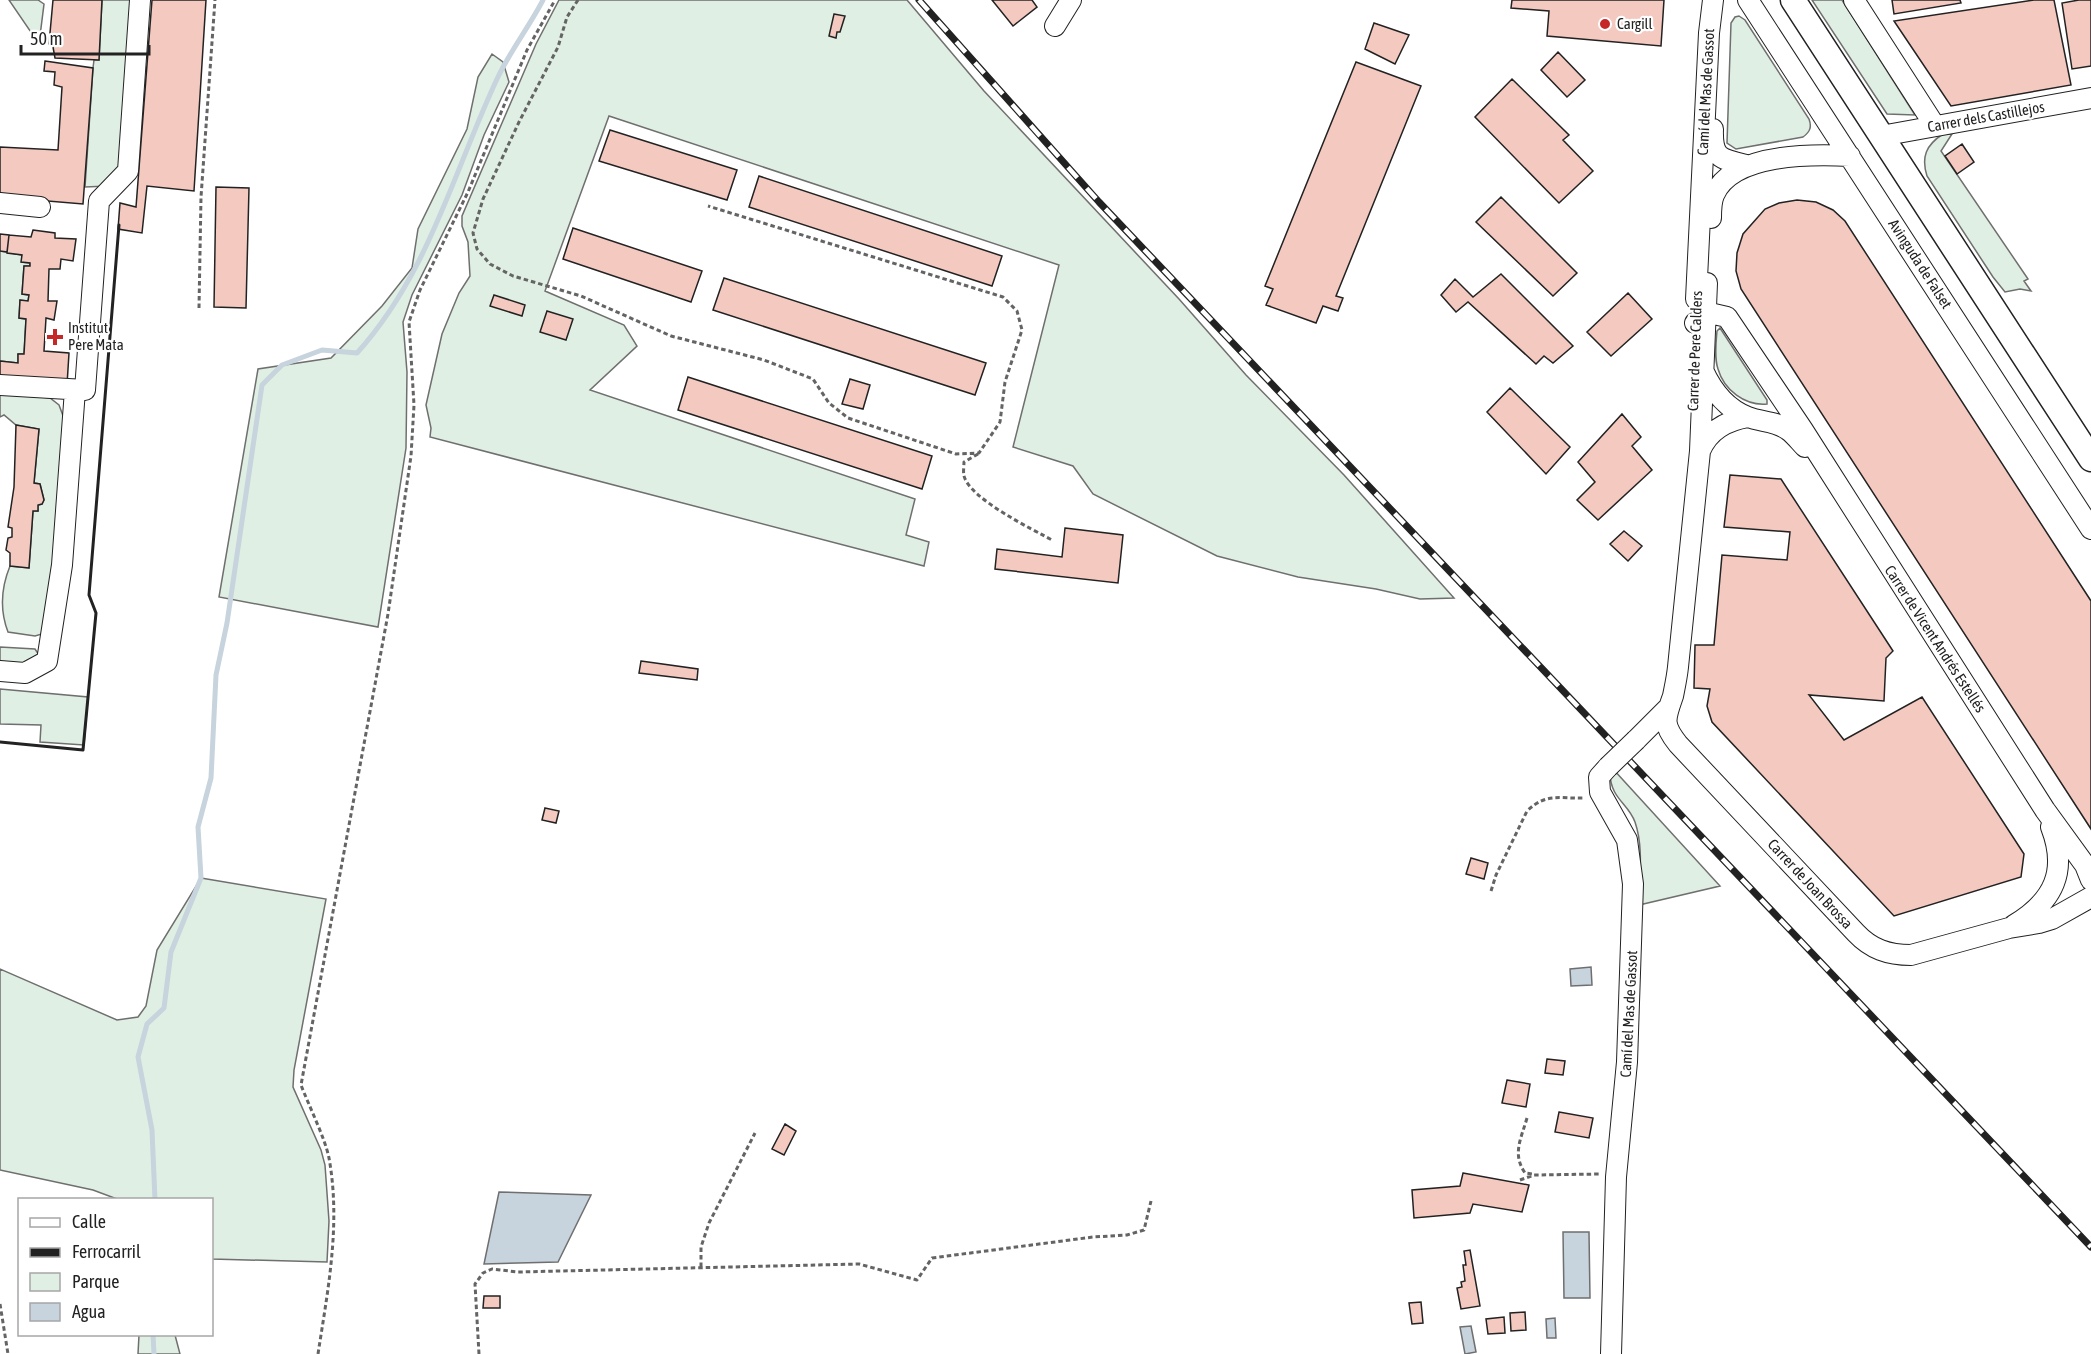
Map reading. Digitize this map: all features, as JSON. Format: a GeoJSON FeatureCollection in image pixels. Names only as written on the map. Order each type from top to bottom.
{"type":"FeatureCollection","features":[{"type":"Feature","properties":{"kind":"main road"},"geometry":{"type":"LineString","coordinates":[[1793,0],[2091,459]]}},
{"type":"Feature","properties":{"kind":"street"},"geometry":{"type":"LineString","coordinates":[[0,385],[85,390],[99,201],[128,171],[140,0]]}},
{"type":"Feature","properties":{"kind":"street"},"geometry":{"type":"LineString","coordinates":[[1055,26],[1071,0]]}},
{"type":"Feature","properties":{"kind":"street","name":"Camí del Mas de Gassot"},"geometry":{"type":"LineString","coordinates":[[1701,184],[1708,33],[1713,0]]}},
{"type":"Feature","properties":{"kind":"street","name":"Camí del Mas de Gassot"},"geometry":{"type":"LineString","coordinates":[[1718,0],[1713,143],[1718,155],[1723,159],[1746,165]]}},
{"type":"Feature","properties":{"kind":"street","name":"Avinguda de Falset"},"geometry":{"type":"LineString","coordinates":[[1748,0],[2091,529]]}},
{"type":"Feature","properties":{"kind":"street"},"geometry":{"type":"LineString","coordinates":[[1854,0],[1935,126]]}},
{"type":"Feature","properties":{"kind":"street","name":"Carrer dels Castillejos"},"geometry":{"type":"LineString","coordinates":[[1881,136],[2091,98]]}},
{"type":"Feature","properties":{"kind":"street","name":"Carrer de Pere Calders"},"geometry":{"type":"LineString","coordinates":[[1667,709],[1674,693],[1678,667],[1700,451],[1704,371],[1699,324],[1707,283],[1714,194],[1722,181],[1746,165],[1817,154],[1850,156]]}},
{"type":"Feature","properties":{"kind":"street","name":"Carrer de Pere Calders"},"geometry":{"type":"LineString","coordinates":[[1692,518],[1691,478],[1699,324],[1701,184]]}},
{"type":"Feature","properties":{"kind":"street"},"geometry":{"type":"LineString","coordinates":[[0,203],[40,207]]}},
{"type":"Feature","properties":{"kind":"street","name":"Carrer de Pere Calders"},"geometry":{"type":"LineString","coordinates":[[1707,283],[1727,317]]}},
{"type":"Feature","properties":{"kind":"street"},"geometry":{"type":"LineString","coordinates":[[1699,324],[1714,314],[1727,317]]}},
{"type":"Feature","properties":{"kind":"street","name":"Carrer de Vicent Andrés Estellés"},"geometry":{"type":"LineString","coordinates":[[1727,317],[1803,430],[2045,810],[2085,866],[2091,880]]}},
{"type":"Feature","properties":{"kind":"street","name":"Carrer de Vicent Andrés Estellés"},"geometry":{"type":"LineString","coordinates":[[1704,371],[1715,391],[1735,410],[1748,417],[1774,423],[1789,430],[1826,468]]}},
{"type":"Feature","properties":{"kind":"street"},"geometry":{"type":"LineString","coordinates":[[0,671],[26,673],[47,660],[62,565],[75,390]]}},
{"type":"Feature","properties":{"kind":"street","name":"Carrer de Pere Calders"},"geometry":{"type":"LineString","coordinates":[[1700,451],[1704,442],[1716,429],[1731,420],[1748,417]]}},
{"type":"Feature","properties":{"kind":"street"},"geometry":{"type":"LineString","coordinates":[[1600,792],[1599,777],[1667,709]]}},
{"type":"Feature","properties":{"kind":"street","name":"Carrer de Joan Brossa"},"geometry":{"type":"LineString","coordinates":[[1667,709],[1667,727],[1678,744],[1868,944],[1894,955],[1911,955],[2009,928]]}},
{"type":"Feature","properties":{"kind":"street","name":"Camí del Mas de Gassot"},"geometry":{"type":"LineString","coordinates":[[1600,792],[1627,840],[1633,884],[1627,1062],[1616,1177],[1611,1354]]}},
{"type":"Feature","properties":{"kind":"street","name":"Carrer de Vicent Andrés Estellés"},"geometry":{"type":"LineString","coordinates":[[2045,810],[2059,851],[2057,876]]}},
{"type":"Feature","properties":{"kind":"street"},"geometry":{"type":"LineString","coordinates":[[2009,928],[2040,906],[2057,876]]}},
{"type":"Feature","properties":{"kind":"street"},"geometry":{"type":"LineString","coordinates":[[2057,876],[2058,890],[2064,897],[2087,898]]}},
{"type":"Feature","properties":{"kind":"street"},"geometry":{"type":"LineString","coordinates":[[2009,928],[2052,919],[2087,898]]}},
{"type":"Feature","properties":{"kind":"path"},"geometry":{"type":"LineString","coordinates":[[198,308],[201,197],[215,0]]}},
{"type":"Feature","properties":{"kind":"path"},"geometry":{"type":"LineString","coordinates":[[318,1354],[332,1260],[334,1205],[329,1156],[301,1086],[388,614],[411,456],[414,405],[409,322],[420,290],[468,192],[527,50],[555,0]]}},
{"type":"Feature","properties":{"kind":"path"},"geometry":{"type":"LineString","coordinates":[[578,0],[567,17],[558,47],[483,199],[473,233],[477,249],[490,264],[513,276],[581,296],[671,336],[764,360],[813,379],[828,403],[848,418],[956,454],[979,453]]}},
{"type":"Feature","properties":{"kind":"path"},"geometry":{"type":"LineString","coordinates":[[708,206],[1003,297],[1017,311],[1022,330],[1005,382],[1000,422],[979,453],[964,462],[964,477],[972,489],[1005,515],[1052,540]]}},
{"type":"Feature","properties":{"kind":"path"},"geometry":{"type":"LineString","coordinates":[[1491,891],[1496,875],[1527,811],[1535,803],[1557,796],[1571,799],[1589,798],[1600,792]]}},
{"type":"Feature","properties":{"kind":"path"},"geometry":{"type":"LineString","coordinates":[[1527,1118],[1518,1149],[1518,1163],[1526,1173],[1534,1175],[1599,1174],[1616,1177]]}},
{"type":"Feature","properties":{"kind":"path"},"geometry":{"type":"LineString","coordinates":[[701,1267],[701,1247],[709,1222],[755,1133]]}},
{"type":"Feature","properties":{"kind":"path"},"geometry":{"type":"LineString","coordinates":[[1520,1180],[1534,1175]]}},
{"type":"Feature","properties":{"kind":"path"},"geometry":{"type":"LineString","coordinates":[[479,1354],[475,1284],[483,1273],[492,1269],[518,1272],[859,1264],[917,1280],[932,1258],[1093,1237],[1127,1235],[1144,1230],[1151,1201]]}},
{"type":"Feature","properties":{"kind":"path"},"geometry":{"type":"LineString","coordinates":[[0,1304],[8,1354]]}},
{"type":"Feature","properties":{"kind":"green space"},"geometry":{"type":"Polygon","coordinates":[[[9,0],[38,0],[44,4],[39,44],[9,0]]]}},
{"type":"Feature","properties":{"kind":"green space"},"geometry":{"type":"Polygon","coordinates":[[[102,0],[134,0],[120,170],[108,186],[85,187],[93,68],[94,60],[99,60],[102,0]]]}},
{"type":"Feature","properties":{"kind":"green space"},"geometry":{"type":"Polygon","coordinates":[[[559,0],[907,0],[984,91],[1179,299],[1246,375],[1344,475],[1454,598],[1420,599],[1376,589],[1298,577],[1217,556],[1093,494],[1073,466],[1013,447],[1059,265],[609,116],[545,291],[624,325],[637,346],[590,390],[915,499],[906,535],[929,542],[924,566],[430,437],[431,428],[426,405],[442,334],[459,293],[470,276],[468,242],[462,226],[462,216],[536,44],[559,0]]]}},
{"type":"Feature","properties":{"kind":"green space"},"geometry":{"type":"Polygon","coordinates":[[[1812,0],[1842,0],[1915,115],[1887,114],[1812,0]]]}},
{"type":"Feature","properties":{"kind":"green space"},"geometry":{"type":"Polygon","coordinates":[[[1739,16],[1745,20],[1809,119],[1810,129],[1803,137],[1736,149],[1727,143],[1731,23],[1735,17],[1739,16]]]}},
{"type":"Feature","properties":{"kind":"green space"},"geometry":{"type":"Polygon","coordinates":[[[492,54],[503,62],[509,82],[484,135],[462,195],[412,295],[403,322],[407,372],[406,448],[378,627],[219,597],[258,369],[331,358],[382,306],[412,268],[418,229],[467,129],[478,77],[492,54]]]}},
{"type":"Feature","properties":{"kind":"green space"},"geometry":{"type":"Polygon","coordinates":[[[1943,134],[1952,134],[1941,151],[2028,279],[2024,281],[2031,291],[2020,289],[2005,292],[1927,176],[1926,152],[1932,143],[1943,134]]]}},
{"type":"Feature","properties":{"kind":"green space"},"geometry":{"type":"Polygon","coordinates":[[[0,251],[22,255],[22,262],[30,263],[30,266],[24,266],[22,294],[29,295],[28,301],[20,300],[19,318],[26,319],[24,354],[18,354],[18,363],[0,361],[0,251]]]}},
{"type":"Feature","properties":{"kind":"green space"},"geometry":{"type":"Polygon","coordinates":[[[1720,328],[1767,400],[1767,404],[1743,399],[1725,384],[1716,360],[1717,331],[1720,328]]]}},
{"type":"Feature","properties":{"kind":"green space"},"geometry":{"type":"Polygon","coordinates":[[[0,391],[50,398],[59,405],[65,421],[54,590],[42,634],[35,636],[8,632],[3,599],[10,566],[29,568],[33,511],[38,511],[38,505],[44,500],[40,484],[34,483],[39,429],[16,425],[4,415],[0,417],[0,391]]]}},
{"type":"Feature","properties":{"kind":"green space"},"geometry":{"type":"Polygon","coordinates":[[[0,647],[35,649],[39,655],[25,668],[0,667],[0,647]]]}},
{"type":"Feature","properties":{"kind":"green space"},"geometry":{"type":"Polygon","coordinates":[[[0,689],[88,697],[84,745],[40,742],[41,725],[0,724],[0,689]]]}},
{"type":"Feature","properties":{"kind":"green space"},"geometry":{"type":"Polygon","coordinates":[[[1613,769],[1720,886],[1639,905],[1638,832],[1632,816],[1613,789],[1610,774],[1613,769]]]}},
{"type":"Feature","properties":{"kind":"green space"},"geometry":{"type":"Polygon","coordinates":[[[201,878],[326,899],[294,1070],[293,1087],[321,1150],[325,1165],[329,1221],[327,1262],[213,1259],[213,1198],[114,1198],[93,1190],[0,1170],[0,969],[117,1020],[138,1017],[146,1006],[157,950],[201,878]]]}},
{"type":"Feature","properties":{"kind":"green space"},"geometry":{"type":"Polygon","coordinates":[[[139,1336],[175,1336],[180,1354],[138,1354],[139,1336]]]}},
{"type":"Feature","properties":{"kind":"water"},"geometry":{"type":"Polygon","coordinates":[[[1591,967],[1592,985],[1571,986],[1570,969],[1591,967]]]}},
{"type":"Feature","properties":{"kind":"water"},"geometry":{"type":"Polygon","coordinates":[[[499,1192],[591,1195],[558,1262],[484,1264],[499,1192]]]}},
{"type":"Feature","properties":{"kind":"water"},"geometry":{"type":"Polygon","coordinates":[[[1563,1232],[1589,1232],[1590,1298],[1564,1298],[1563,1232]]]}},
{"type":"Feature","properties":{"kind":"water"},"geometry":{"type":"Polygon","coordinates":[[[1555,1318],[1556,1338],[1547,1338],[1546,1319],[1555,1318]]]}},
{"type":"Feature","properties":{"kind":"water"},"geometry":{"type":"Polygon","coordinates":[[[1471,1326],[1476,1352],[1465,1354],[1460,1327],[1471,1326]]]}},
{"type":"Feature","properties":{"kind":"building"},"geometry":{"type":"Polygon","coordinates":[[[53,0],[102,0],[99,60],[55,58],[53,47],[49,44],[53,0]]]}},
{"type":"Feature","properties":{"kind":"building"},"geometry":{"type":"Polygon","coordinates":[[[152,0],[206,0],[194,191],[147,186],[142,233],[118,229],[120,203],[136,207],[152,0]]]}},
{"type":"Feature","properties":{"kind":"building"},"geometry":{"type":"Polygon","coordinates":[[[992,0],[1032,0],[1037,7],[1013,26],[992,0]]]}},
{"type":"Feature","properties":{"kind":"building","name":"Cargill"},"geometry":{"type":"Polygon","coordinates":[[[1512,0],[1664,0],[1661,46],[1547,36],[1549,11],[1511,8],[1512,0]]]}},
{"type":"Feature","properties":{"kind":"building"},"geometry":{"type":"Polygon","coordinates":[[[1892,0],[1960,0],[1961,3],[1894,14],[1892,0]]]}},
{"type":"Feature","properties":{"kind":"building"},"geometry":{"type":"Polygon","coordinates":[[[2034,0],[2054,0],[2071,85],[1951,106],[1894,21],[2034,0]]]}},
{"type":"Feature","properties":{"kind":"building"},"geometry":{"type":"Polygon","coordinates":[[[2091,0],[2091,66],[2072,69],[2062,3],[2091,0]]]}},
{"type":"Feature","properties":{"kind":"building"},"geometry":{"type":"Polygon","coordinates":[[[834,14],[845,16],[836,38],[829,36],[834,14]]]}},
{"type":"Feature","properties":{"kind":"building"},"geometry":{"type":"Polygon","coordinates":[[[1374,23],[1409,35],[1395,64],[1365,49],[1374,23]]]}},
{"type":"Feature","properties":{"kind":"building"},"geometry":{"type":"Polygon","coordinates":[[[1558,52],[1585,80],[1567,97],[1541,70],[1558,52]]]}},
{"type":"Feature","properties":{"kind":"building"},"geometry":{"type":"Polygon","coordinates":[[[45,61],[93,68],[83,204],[0,197],[0,147],[58,150],[62,87],[54,85],[55,72],[44,71],[45,61]]]}},
{"type":"Feature","properties":{"kind":"building"},"geometry":{"type":"Polygon","coordinates":[[[1356,62],[1421,86],[1336,296],[1343,298],[1338,311],[1323,306],[1316,323],[1266,305],[1273,289],[1265,286],[1356,62]]]}},
{"type":"Feature","properties":{"kind":"building"},"geometry":{"type":"Polygon","coordinates":[[[1512,79],[1569,135],[1563,140],[1593,171],[1559,203],[1475,117],[1512,79]]]}},
{"type":"Feature","properties":{"kind":"building"},"geometry":{"type":"Polygon","coordinates":[[[610,130],[737,170],[727,200],[599,161],[610,130]]]}},
{"type":"Feature","properties":{"kind":"building"},"geometry":{"type":"Polygon","coordinates":[[[1962,144],[1974,162],[1957,174],[1945,156],[1962,144]]]}},
{"type":"Feature","properties":{"kind":"building"},"geometry":{"type":"Polygon","coordinates":[[[759,176],[1002,256],[992,286],[749,207],[759,176]]]}},
{"type":"Feature","properties":{"kind":"building"},"geometry":{"type":"Polygon","coordinates":[[[216,187],[249,188],[246,308],[214,307],[216,187]]]}},
{"type":"Feature","properties":{"kind":"building"},"geometry":{"type":"Polygon","coordinates":[[[1501,197],[1577,273],[1553,296],[1476,222],[1501,197]]]}},
{"type":"Feature","properties":{"kind":"building"},"geometry":{"type":"Polygon","coordinates":[[[1797,200],[1816,202],[1833,210],[1845,221],[2091,601],[2091,829],[1741,289],[1736,271],[1737,253],[1743,234],[1765,209],[1779,203],[1797,200]]]}},
{"type":"Feature","properties":{"kind":"building"},"geometry":{"type":"Polygon","coordinates":[[[573,228],[702,271],[691,302],[563,259],[573,228]]]}},
{"type":"Feature","properties":{"kind":"building"},"geometry":{"type":"Polygon","coordinates":[[[33,230],[55,233],[55,238],[76,239],[73,261],[61,259],[60,269],[49,269],[48,301],[57,301],[54,320],[46,318],[44,351],[69,353],[67,385],[0,380],[0,361],[18,363],[18,354],[24,354],[26,319],[19,318],[20,300],[28,301],[29,295],[22,294],[24,266],[30,266],[30,263],[21,262],[22,255],[7,253],[9,235],[31,237],[33,230]]]}},
{"type":"Feature","properties":{"kind":"building"},"geometry":{"type":"Polygon","coordinates":[[[0,234],[9,235],[7,252],[0,251],[0,234]]]}},
{"type":"Feature","properties":{"kind":"building"},"geometry":{"type":"Polygon","coordinates":[[[1501,274],[1573,346],[1553,363],[1544,356],[1536,364],[1468,302],[1456,312],[1441,295],[1455,279],[1473,297],[1501,274]]]}},
{"type":"Feature","properties":{"kind":"building"},"geometry":{"type":"Polygon","coordinates":[[[724,278],[986,363],[975,395],[713,310],[724,278]]]}},
{"type":"Feature","properties":{"kind":"building"},"geometry":{"type":"Polygon","coordinates":[[[1628,293],[1652,319],[1611,356],[1587,332],[1628,293]]]}},
{"type":"Feature","properties":{"kind":"building"},"geometry":{"type":"Polygon","coordinates":[[[494,295],[525,305],[522,316],[490,306],[494,295]]]}},
{"type":"Feature","properties":{"kind":"building"},"geometry":{"type":"Polygon","coordinates":[[[547,311],[573,319],[566,340],[540,332],[547,311]]]}},
{"type":"Feature","properties":{"kind":"building"},"geometry":{"type":"Polygon","coordinates":[[[688,377],[932,456],[922,489],[678,410],[688,377]]]}},
{"type":"Feature","properties":{"kind":"building"},"geometry":{"type":"Polygon","coordinates":[[[850,379],[870,385],[863,409],[842,404],[850,379]]]}},
{"type":"Feature","properties":{"kind":"building"},"geometry":{"type":"Polygon","coordinates":[[[1510,388],[1570,447],[1546,474],[1487,412],[1510,388]]]}},
{"type":"Feature","properties":{"kind":"building"},"geometry":{"type":"Polygon","coordinates":[[[1622,414],[1641,437],[1632,446],[1652,470],[1598,520],[1577,500],[1595,482],[1578,462],[1622,414]]]}},
{"type":"Feature","properties":{"kind":"building"},"geometry":{"type":"Polygon","coordinates":[[[16,425],[39,429],[34,483],[40,484],[44,500],[38,505],[38,511],[33,511],[29,568],[10,566],[10,553],[6,550],[8,538],[12,537],[12,528],[8,527],[14,487],[16,425]]]}},
{"type":"Feature","properties":{"kind":"building"},"geometry":{"type":"Polygon","coordinates":[[[1730,475],[1781,479],[1893,651],[1886,658],[1884,701],[1809,695],[1844,740],[1922,697],[2024,854],[2021,877],[1894,916],[1712,722],[1707,706],[1710,689],[1694,688],[1695,645],[1714,645],[1722,555],[1787,560],[1790,532],[1724,527],[1730,475]]]}},
{"type":"Feature","properties":{"kind":"building"},"geometry":{"type":"Polygon","coordinates":[[[1065,528],[1123,535],[1118,583],[995,569],[997,549],[1062,557],[1065,528]]]}},
{"type":"Feature","properties":{"kind":"building"},"geometry":{"type":"Polygon","coordinates":[[[1624,531],[1642,546],[1628,561],[1610,544],[1624,531]]]}},
{"type":"Feature","properties":{"kind":"building"},"geometry":{"type":"Polygon","coordinates":[[[641,661],[698,669],[697,680],[639,673],[641,661]]]}},
{"type":"Feature","properties":{"kind":"building"},"geometry":{"type":"Polygon","coordinates":[[[545,808],[559,811],[556,823],[542,820],[545,808]]]}},
{"type":"Feature","properties":{"kind":"building"},"geometry":{"type":"Polygon","coordinates":[[[1471,858],[1488,863],[1484,879],[1466,874],[1471,858]]]}},
{"type":"Feature","properties":{"kind":"building"},"geometry":{"type":"Polygon","coordinates":[[[1547,1059],[1565,1061],[1563,1075],[1545,1073],[1547,1059]]]}},
{"type":"Feature","properties":{"kind":"building"},"geometry":{"type":"Polygon","coordinates":[[[1507,1080],[1530,1084],[1526,1107],[1502,1103],[1507,1080]]]}},
{"type":"Feature","properties":{"kind":"building"},"geometry":{"type":"Polygon","coordinates":[[[1559,1112],[1593,1118],[1589,1138],[1555,1132],[1559,1112]]]}},
{"type":"Feature","properties":{"kind":"building"},"geometry":{"type":"Polygon","coordinates":[[[785,1124],[796,1131],[784,1155],[772,1149],[785,1124]]]}},
{"type":"Feature","properties":{"kind":"building"},"geometry":{"type":"Polygon","coordinates":[[[1463,1173],[1529,1185],[1522,1212],[1473,1204],[1470,1213],[1414,1218],[1412,1190],[1460,1186],[1463,1173]]]}},
{"type":"Feature","properties":{"kind":"building"},"geometry":{"type":"Polygon","coordinates":[[[1470,1250],[1480,1306],[1461,1309],[1457,1288],[1462,1287],[1461,1282],[1465,1281],[1464,1251],[1470,1250]]]}},
{"type":"Feature","properties":{"kind":"building"},"geometry":{"type":"Polygon","coordinates":[[[484,1296],[500,1296],[500,1308],[483,1308],[484,1296]]]}},
{"type":"Feature","properties":{"kind":"building"},"geometry":{"type":"Polygon","coordinates":[[[1421,1302],[1423,1323],[1412,1324],[1409,1303],[1421,1302]]]}},
{"type":"Feature","properties":{"kind":"building"},"geometry":{"type":"Polygon","coordinates":[[[1525,1312],[1526,1330],[1511,1331],[1510,1313],[1525,1312]]]}},
{"type":"Feature","properties":{"kind":"building"},"geometry":{"type":"Polygon","coordinates":[[[1504,1317],[1505,1333],[1488,1334],[1486,1319],[1504,1317]]]}},
{"type":"Feature","properties":{"kind":"waterway"},"geometry":{"type":"LineString","coordinates":[[155,1198],[152,1130],[138,1057],[147,1024],[164,1008],[171,952],[201,878],[198,827],[211,778],[216,675],[227,623],[262,385],[282,365],[322,350],[357,353],[382,322],[403,290],[438,221],[481,114],[502,69],[543,0]]}},
{"type":"Feature","properties":{"kind":"waterway"},"geometry":{"type":"LineString","coordinates":[[153,1336],[154,1354]]}},
{"type":"Feature","properties":{"kind":"railway"},"geometry":{"type":"LineString","coordinates":[[919,0],[1099,202],[2091,1247]]}},
{"type":"Feature","properties":{"kind":"wall"},"geometry":{"type":"LineString","coordinates":[[0,742],[83,750],[96,613],[89,595],[119,225]]}},
{"type":"Feature","properties":{"kind":"place","name":"Cargill"},"geometry":{"type":"Point","coordinates":[1605,24]}},
{"type":"Feature","properties":{"kind":"place","name":"Institut Pere Mata"},"geometry":{"type":"Point","coordinates":[55,337]}}]}
